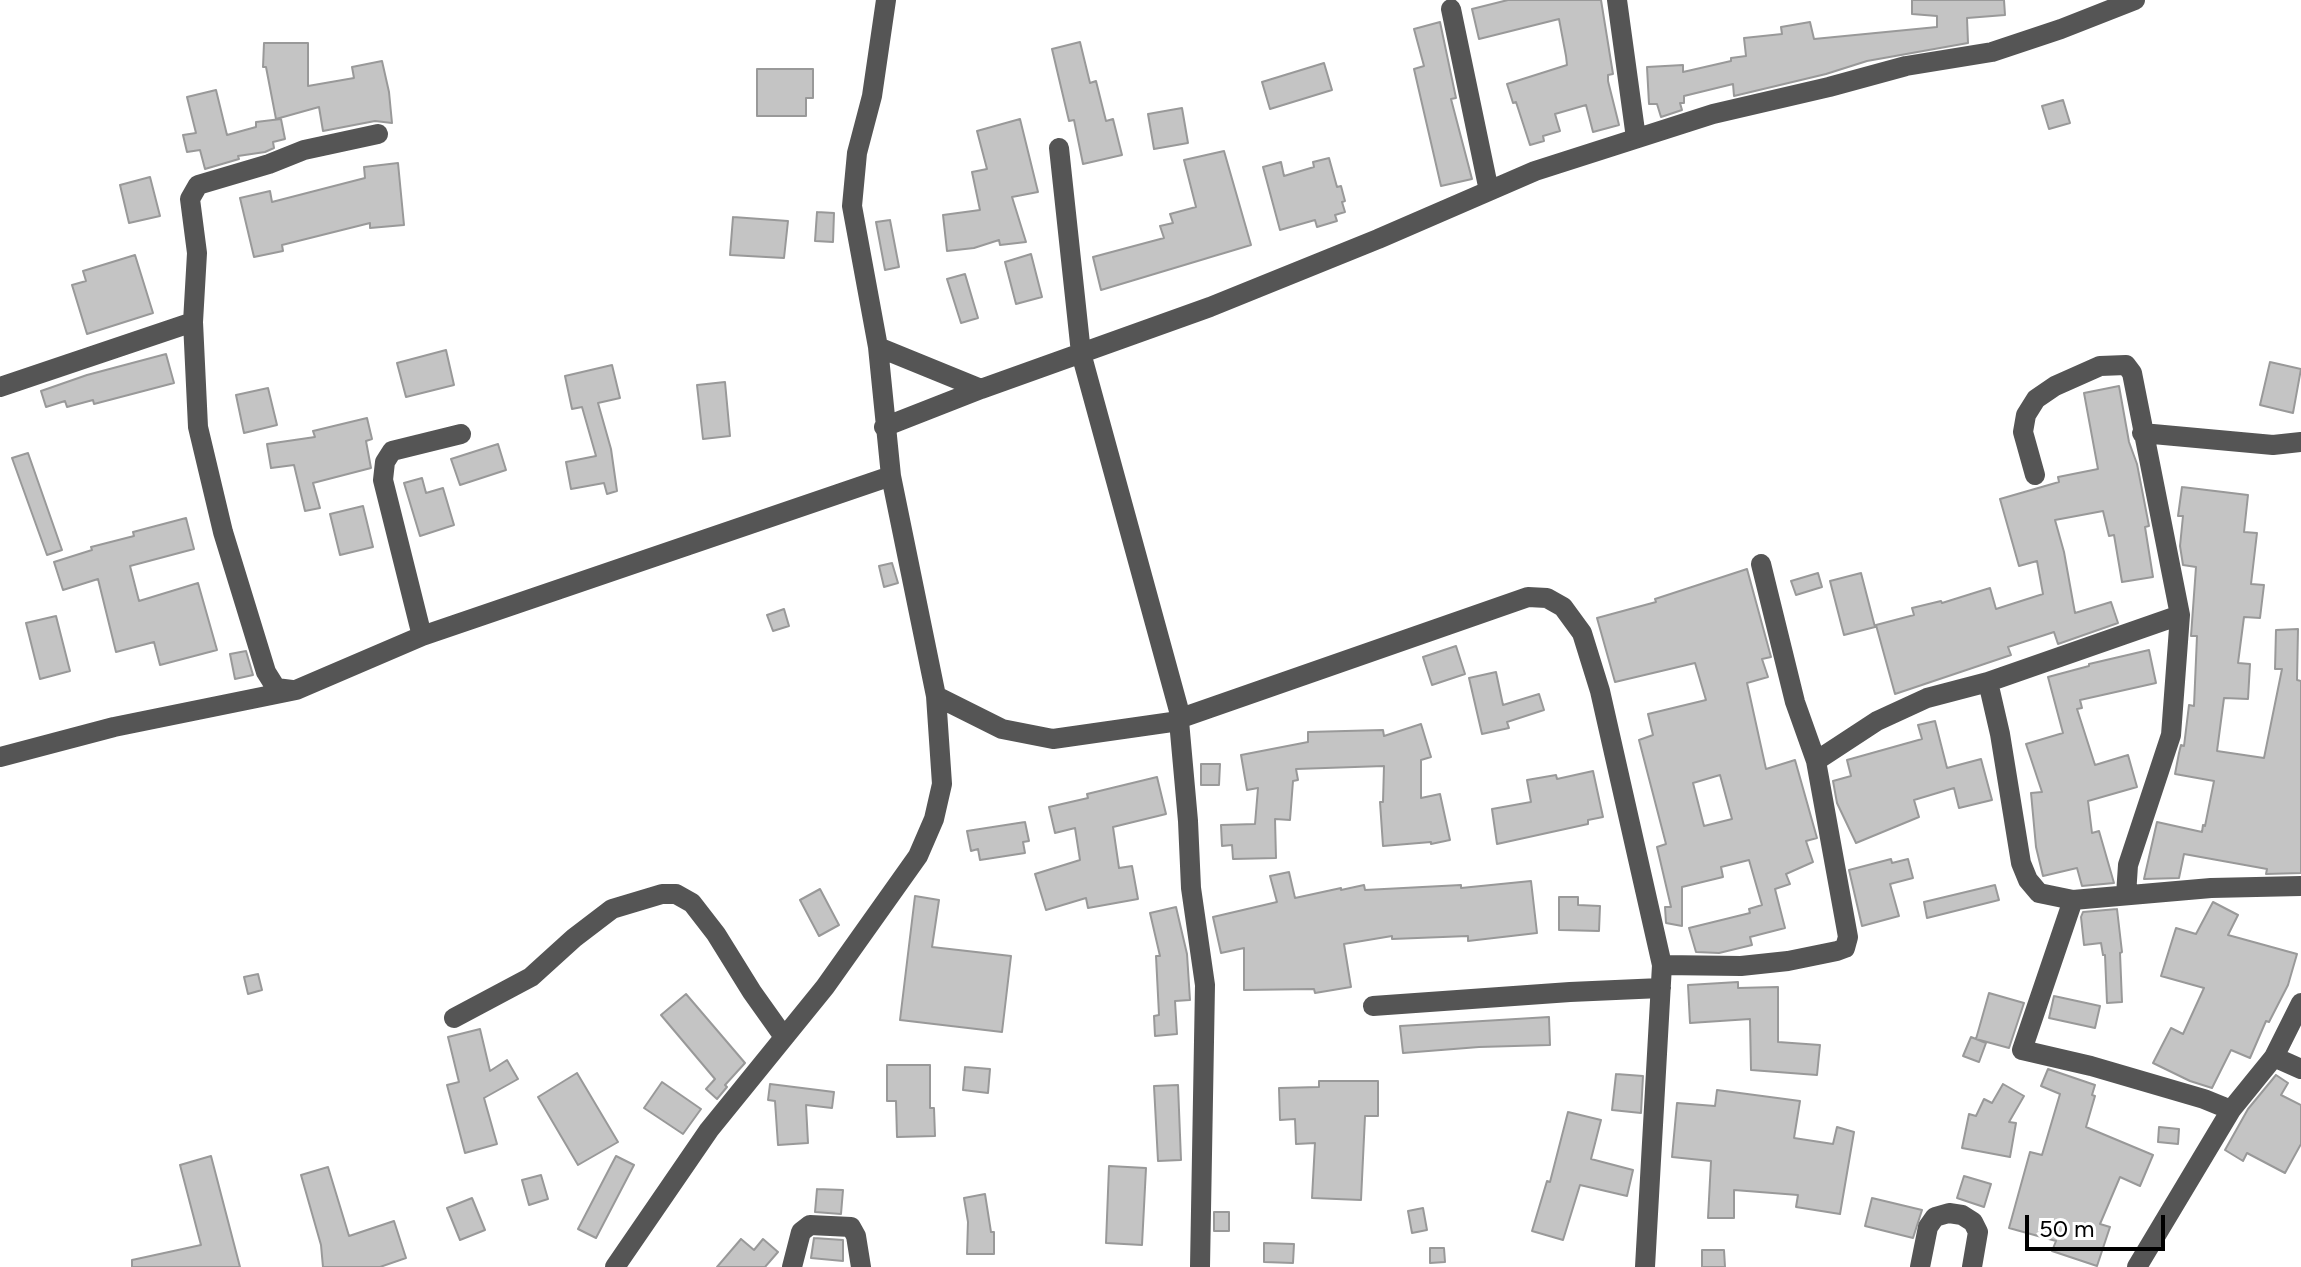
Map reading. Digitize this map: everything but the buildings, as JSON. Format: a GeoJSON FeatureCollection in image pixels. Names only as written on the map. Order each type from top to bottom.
{"type":"FeatureCollection","features":[{"type":"Feature","properties":{"kind":"street"},"geometry":{"type":"LineString","coordinates":[[615,1267],[709,1130],[825,987],[918,856],[934,819],[942,784],[936,696],[891,476],[878,347],[852,206],[857,153],[872,96],[886,0]]}},
{"type":"Feature","properties":{"kind":"street"},"geometry":{"type":"LineString","coordinates":[[1617,0],[1636,138]]}},
{"type":"Feature","properties":{"kind":"street"},"geometry":{"type":"LineString","coordinates":[[884,427],[1210,307],[1535,171],[1713,114],[1906,66],[1992,52],[2135,0]]}},
{"type":"Feature","properties":{"kind":"street"},"geometry":{"type":"LineString","coordinates":[[1451,9],[1489,191]]}},
{"type":"Feature","properties":{"kind":"street"},"geometry":{"type":"LineString","coordinates":[[296,690],[276,688],[266,672],[223,532],[198,427],[193,322],[197,253],[190,199],[198,185],[304,150],[378,134]]}},
{"type":"Feature","properties":{"kind":"street"},"geometry":{"type":"LineString","coordinates":[[1059,148],[1081,353],[1180,720],[1191,888],[1205,985],[1200,1267]]}},
{"type":"Feature","properties":{"kind":"street"},"geometry":{"type":"LineString","coordinates":[[0,387],[193,322]]}},
{"type":"Feature","properties":{"kind":"street"},"geometry":{"type":"LineString","coordinates":[[878,347],[981,389]]}},
{"type":"Feature","properties":{"kind":"street"},"geometry":{"type":"LineString","coordinates":[[2035,475],[2023,432],[2026,415],[2036,399],[2055,386],[2100,366],[2126,365],[2132,373],[2180,615],[2171,735],[2128,865],[2126,895]]}},
{"type":"Feature","properties":{"kind":"street"},"geometry":{"type":"LineString","coordinates":[[2142,433],[2273,445],[2301,442]]}},
{"type":"Feature","properties":{"kind":"street"},"geometry":{"type":"LineString","coordinates":[[422,636],[383,480],[385,462],[392,451],[461,434]]}},
{"type":"Feature","properties":{"kind":"street"},"geometry":{"type":"LineString","coordinates":[[0,757],[114,727],[296,690],[422,636],[891,476]]}},
{"type":"Feature","properties":{"kind":"street"},"geometry":{"type":"LineString","coordinates":[[1662,965],[1741,966],[1788,961],[1845,948],[1848,937],[1816,761],[1795,702],[1761,564]]}},
{"type":"Feature","properties":{"kind":"street"},"geometry":{"type":"LineString","coordinates":[[936,696],[1002,729],[1053,739],[1180,720],[1528,597],[1547,598],[1563,607],[1582,633],[1600,691],[1662,965],[1645,1267]]}},
{"type":"Feature","properties":{"kind":"street"},"geometry":{"type":"LineString","coordinates":[[1816,761],[1877,721],[1927,698],[1988,682],[2180,615]]}},
{"type":"Feature","properties":{"kind":"street"},"geometry":{"type":"LineString","coordinates":[[1988,682],[2000,734],[2021,863],[2028,880],[2039,893],[2073,900],[2280,884],[2301,886]]}},
{"type":"Feature","properties":{"kind":"street"},"geometry":{"type":"LineString","coordinates":[[454,1018],[531,977],[612,909],[662,894],[676,894],[692,903],[716,934],[784,1037]]}},
{"type":"Feature","properties":{"kind":"street"},"geometry":{"type":"LineString","coordinates":[[2073,900],[2022,1050],[2091,1066],[2231,1110]]}},
{"type":"Feature","properties":{"kind":"street"},"geometry":{"type":"LineString","coordinates":[[1373,1006],[1661,988]]}},
{"type":"Feature","properties":{"kind":"street"},"geometry":{"type":"LineString","coordinates":[[2137,1267],[2231,1110],[2274,1057],[2301,1003]]}},
{"type":"Feature","properties":{"kind":"street"},"geometry":{"type":"LineString","coordinates":[[2274,1057],[2301,1069]]}},
{"type":"Feature","properties":{"kind":"street"},"geometry":{"type":"LineString","coordinates":[[1920,1267],[1928,1227],[1935,1217],[1949,1213],[1962,1215],[1973,1222],[1978,1232],[1972,1267]]}},
{"type":"Feature","properties":{"kind":"street"},"geometry":{"type":"LineString","coordinates":[[792,1267],[801,1232],[810,1225],[851,1227],[856,1236],[861,1267]]}}]}
